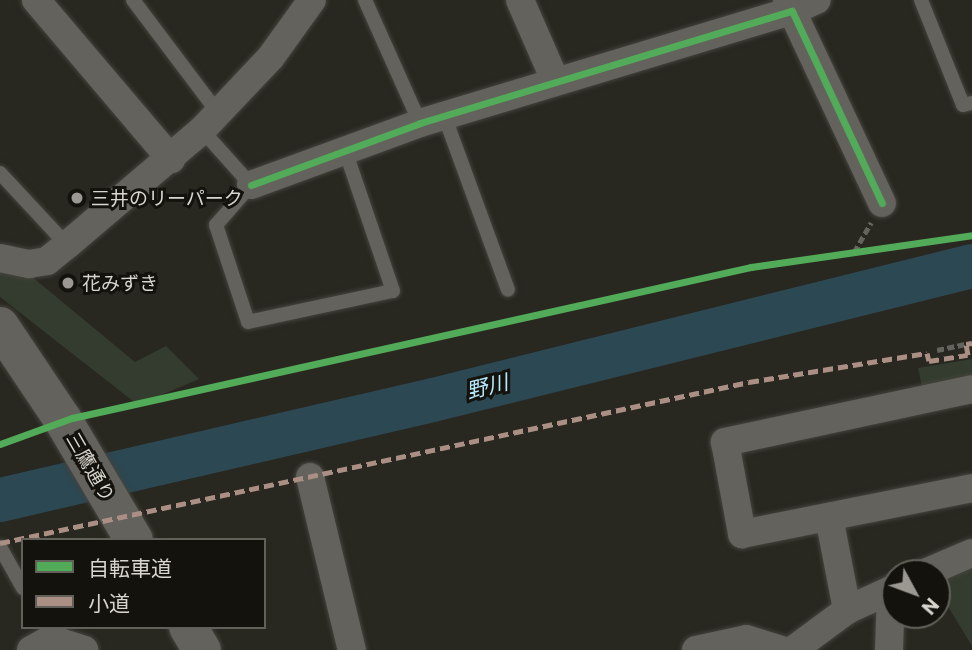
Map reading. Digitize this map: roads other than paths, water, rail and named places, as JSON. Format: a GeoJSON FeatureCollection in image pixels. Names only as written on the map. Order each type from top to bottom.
{"type":"FeatureCollection","features":[{"type":"Feature","properties":{"kind":"main road","name":"三鷹通り"},"geometry":{"type":"LineString","coordinates":[[0,326],[77,444],[125,525]]}},
{"type":"Feature","properties":{"kind":"main road"},"geometry":{"type":"LineString","coordinates":[[189,629],[202,650]]}},
{"type":"Feature","properties":{"kind":"street"},"geometry":{"type":"LineString","coordinates":[[36,0],[171,159]]}},
{"type":"Feature","properties":{"kind":"street"},"geometry":{"type":"LineString","coordinates":[[520,0],[555,80]]}},
{"type":"Feature","properties":{"kind":"street"},"geometry":{"type":"LineString","coordinates":[[0,258],[29,264],[47,261],[171,159],[271,57],[310,1]]}},
{"type":"Feature","properties":{"kind":"street"},"geometry":{"type":"LineString","coordinates":[[251,185],[432,119],[555,80],[687,46],[798,4],[882,204]]}},
{"type":"Feature","properties":{"kind":"street"},"geometry":{"type":"LineString","coordinates":[[972,389],[725,442],[743,534],[972,488]]}},
{"type":"Feature","properties":{"kind":"street"},"geometry":{"type":"LineString","coordinates":[[310,477],[352,650]]}},
{"type":"Feature","properties":{"kind":"street"},"geometry":{"type":"LineString","coordinates":[[829,517],[847,610]]}},
{"type":"Feature","properties":{"kind":"street"},"geometry":{"type":"LineString","coordinates":[[951,562],[972,553]]}},
{"type":"Feature","properties":{"kind":"street"},"geometry":{"type":"LineString","coordinates":[[793,650],[847,610],[881,594]]}},
{"type":"Feature","properties":{"kind":"street"},"geometry":{"type":"LineString","coordinates":[[889,650],[890,629]]}},
{"type":"Feature","properties":{"kind":"street"},"geometry":{"type":"LineString","coordinates":[[42,639],[84,650]]}},
{"type":"Feature","properties":{"kind":"street"},"geometry":{"type":"LineString","coordinates":[[696,650],[746,639],[781,650]]}},
{"type":"Feature","properties":{"kind":"lane"},"geometry":{"type":"LineString","coordinates":[[133,0],[251,185],[216,225],[248,322],[393,291],[345,150]]}},
{"type":"Feature","properties":{"kind":"lane"},"geometry":{"type":"LineString","coordinates":[[365,0],[432,119],[508,290]]}},
{"type":"Feature","properties":{"kind":"lane"},"geometry":{"type":"LineString","coordinates":[[921,0],[963,104],[972,103]]}},
{"type":"Feature","properties":{"kind":"lane"},"geometry":{"type":"LineString","coordinates":[[0,173],[67,245]]}},
{"type":"Feature","properties":{"kind":"lane"},"geometry":{"type":"LineString","coordinates":[[0,548],[21,585]]}},
{"type":"Feature","properties":{"kind":"waterway","name":"野川"},"geometry":{"type":"LineString","coordinates":[[0,500],[433,400],[972,266]]}},
{"type":"Feature","properties":{"kind":"place","name":"三井のリーパーク"},"geometry":{"type":"Point","coordinates":[77,198]}},
{"type":"Feature","properties":{"kind":"place","name":"花みずき"},"geometry":{"type":"Point","coordinates":[68,283]}}]}
